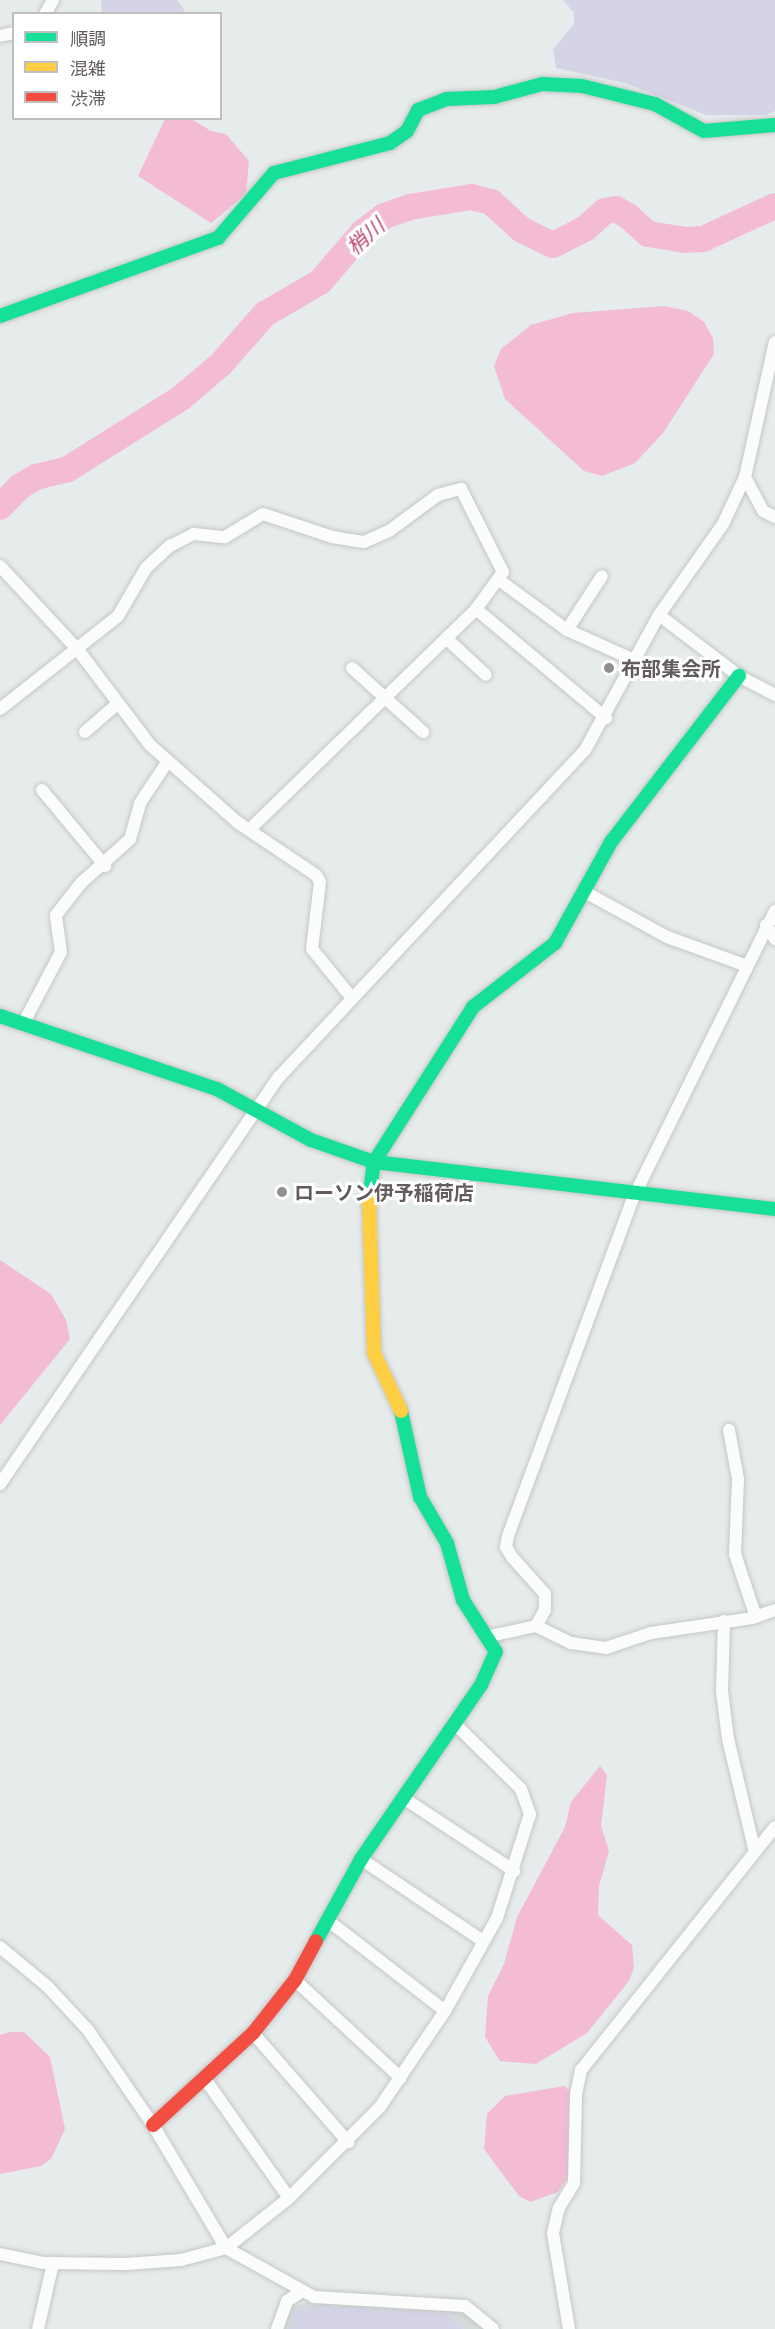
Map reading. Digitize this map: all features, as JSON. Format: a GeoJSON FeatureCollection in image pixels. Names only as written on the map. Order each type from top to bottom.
{"type":"FeatureCollection","features":[{"type":"Feature","properties":{"kind":"street"},"geometry":{"type":"LineString","coordinates":[[0,316],[218,238],[274,173],[390,143],[407,131],[417,110],[446,99],[494,97],[542,84],[582,86],[655,104],[704,131],[775,125]]}},
{"type":"Feature","properties":{"kind":"street"},"geometry":{"type":"LineString","coordinates":[[0,1484],[256,1108],[314,1034],[491,854],[585,750],[606,718],[659,615],[723,524],[745,477],[775,342]]}},
{"type":"Feature","properties":{"kind":"street"},"geometry":{"type":"LineString","coordinates":[[745,477],[763,511],[775,517]]}},
{"type":"Feature","properties":{"kind":"street"},"geometry":{"type":"LineString","coordinates":[[0,709],[78,650],[118,616],[146,568],[170,546],[194,534],[225,537],[263,514],[332,537],[364,542],[389,531],[431,499],[461,489],[501,565],[499,580],[476,609],[249,831]]}},
{"type":"Feature","properties":{"kind":"street"},"geometry":{"type":"LineString","coordinates":[[0,566],[78,650],[117,704],[168,761],[249,831],[316,875],[320,882],[312,949],[351,997]]}},
{"type":"Feature","properties":{"kind":"street"},"geometry":{"type":"LineString","coordinates":[[567,630],[602,576]]}},
{"type":"Feature","properties":{"kind":"street"},"geometry":{"type":"LineString","coordinates":[[499,580],[567,630],[634,660]]}},
{"type":"Feature","properties":{"kind":"street"},"geometry":{"type":"LineString","coordinates":[[476,609],[606,718]]}},
{"type":"Feature","properties":{"kind":"street"},"geometry":{"type":"LineString","coordinates":[[659,615],[738,676],[775,695]]}},
{"type":"Feature","properties":{"kind":"street"},"geometry":{"type":"LineString","coordinates":[[446,638],[486,675]]}},
{"type":"Feature","properties":{"kind":"street"},"geometry":{"type":"LineString","coordinates":[[351,668],[423,732]]}},
{"type":"Feature","properties":{"kind":"street"},"geometry":{"type":"LineString","coordinates":[[153,2125],[253,2033],[295,1980],[330,1922],[361,1859],[492,1668],[496,1652],[490,1636],[463,1600],[447,1543],[420,1497],[406,1422],[374,1353],[368,1187],[374,1162],[473,1006],[555,943],[611,842],[738,676]]}},
{"type":"Feature","properties":{"kind":"street"},"geometry":{"type":"LineString","coordinates":[[85,732],[117,704]]}},
{"type":"Feature","properties":{"kind":"street"},"geometry":{"type":"LineString","coordinates":[[23,1024],[64,945],[56,915],[81,883],[105,866],[130,839],[140,803],[168,761]]}},
{"type":"Feature","properties":{"kind":"street"},"geometry":{"type":"LineString","coordinates":[[42,790],[105,866]]}},
{"type":"Feature","properties":{"kind":"street"},"geometry":{"type":"LineString","coordinates":[[583,891],[692,948],[747,966]]}},
{"type":"Feature","properties":{"kind":"street"},"geometry":{"type":"LineString","coordinates":[[536,1626],[546,1610],[545,1594],[512,1557],[506,1547],[508,1536],[634,1196],[775,911]]}},
{"type":"Feature","properties":{"kind":"street"},"geometry":{"type":"LineString","coordinates":[[766,926],[775,939]]}},
{"type":"Feature","properties":{"kind":"street"},"geometry":{"type":"LineString","coordinates":[[0,1016],[217,1089],[312,1140],[374,1162],[634,1196],[775,1209]]}},
{"type":"Feature","properties":{"kind":"street"},"geometry":{"type":"LineString","coordinates":[[729,1430],[738,1479],[735,1554],[756,1617]]}},
{"type":"Feature","properties":{"kind":"street"},"geometry":{"type":"LineString","coordinates":[[490,1636],[536,1626],[571,1643],[606,1648],[651,1633],[756,1617],[775,1610]]}},
{"type":"Feature","properties":{"kind":"street"},"geometry":{"type":"LineString","coordinates":[[724,1621],[723,1691],[728,1739],[755,1852]]}},
{"type":"Feature","properties":{"kind":"street"},"geometry":{"type":"LineString","coordinates":[[0,2254],[53,2263],[156,2264],[226,2248],[289,2198],[348,2142],[401,2078],[445,2011],[483,1941],[514,1871],[530,1814],[527,1801],[488,1752],[455,1724]]}},
{"type":"Feature","properties":{"kind":"street"},"geometry":{"type":"LineString","coordinates":[[405,1798],[514,1871]]}},
{"type":"Feature","properties":{"kind":"street"},"geometry":{"type":"LineString","coordinates":[[569,2329],[553,2233],[558,2208],[574,2183],[576,2094],[581,2070],[775,1827]]}},
{"type":"Feature","properties":{"kind":"street"},"geometry":{"type":"LineString","coordinates":[[361,1859],[483,1941]]}},
{"type":"Feature","properties":{"kind":"street"},"geometry":{"type":"LineString","coordinates":[[330,1922],[445,2011]]}},
{"type":"Feature","properties":{"kind":"street"},"geometry":{"type":"LineString","coordinates":[[0,1947],[48,1987],[88,2030],[153,2125],[226,2248],[275,2271],[301,2292],[465,2306],[493,2329]]}},
{"type":"Feature","properties":{"kind":"street"},"geometry":{"type":"LineString","coordinates":[[295,1980],[401,2078]]}},
{"type":"Feature","properties":{"kind":"street"},"geometry":{"type":"LineString","coordinates":[[253,2033],[348,2142]]}},
{"type":"Feature","properties":{"kind":"street"},"geometry":{"type":"LineString","coordinates":[[205,2079],[289,2198]]}},
{"type":"Feature","properties":{"kind":"street"},"geometry":{"type":"LineString","coordinates":[[38,2329],[53,2263]]}},
{"type":"Feature","properties":{"kind":"street"},"geometry":{"type":"LineString","coordinates":[[277,2329],[287,2301],[301,2292]]}},
{"type":"Feature","properties":{"kind":"shaded area"},"geometry":{"type":"Polygon","coordinates":[[[101,0],[177,0],[185,12],[102,12],[101,0]]]}},
{"type":"Feature","properties":{"kind":"shaded area"},"geometry":{"type":"Polygon","coordinates":[[[563,0],[775,0],[775,111],[766,115],[706,115],[625,83],[556,68],[553,49],[574,24],[574,13],[563,0]]]}},
{"type":"Feature","properties":{"kind":"shaded area"},"geometry":{"type":"Polygon","coordinates":[[[165,120],[193,120],[211,131],[226,134],[249,161],[246,194],[211,223],[138,176],[165,120]]]}},
{"type":"Feature","properties":{"kind":"shaded area"},"geometry":{"type":"Polygon","coordinates":[[[664,306],[688,311],[704,322],[713,338],[714,354],[663,433],[635,463],[602,476],[584,471],[505,399],[494,366],[501,349],[531,325],[573,313],[664,306]]]}},
{"type":"Feature","properties":{"kind":"shaded area"},"geometry":{"type":"Polygon","coordinates":[[[0,1260],[51,1294],[66,1320],[70,1339],[0,1425],[0,1260]]]}},
{"type":"Feature","properties":{"kind":"shaded area"},"geometry":{"type":"Polygon","coordinates":[[[600,1766],[607,1775],[601,1826],[609,1851],[599,1886],[598,1915],[632,1945],[634,1968],[629,1981],[587,2033],[536,2064],[500,2061],[485,2037],[488,1996],[504,1964],[517,1917],[565,1827],[571,1802],[600,1766]]]}},
{"type":"Feature","properties":{"kind":"shaded area"},"geometry":{"type":"Polygon","coordinates":[[[9,2032],[24,2032],[50,2057],[65,2129],[51,2159],[41,2166],[0,2174],[0,2035],[9,2032]]]}},
{"type":"Feature","properties":{"kind":"shaded area"},"geometry":{"type":"Polygon","coordinates":[[[564,2086],[570,2091],[571,2172],[558,2192],[530,2202],[519,2196],[484,2149],[487,2114],[505,2096],[564,2086]]]}},
{"type":"Feature","properties":{"kind":"shaded area"},"geometry":{"type":"Polygon","coordinates":[[[310,2302],[462,2311],[484,2329],[283,2329],[291,2307],[310,2302]]]}},
{"type":"Feature","properties":{"kind":"shaded area"},"geometry":{"type":"Polygon","coordinates":[[[319,2306],[446,2313],[463,2329],[289,2329],[295,2311],[319,2306]]]}},
{"type":"Feature","properties":{"kind":"waterway","name":"梢川"},"geometry":{"type":"LineString","coordinates":[[0,507],[19,487],[36,477],[68,469],[181,398],[221,364],[265,314],[320,282],[363,232],[384,216],[410,207],[471,197],[491,202],[522,230],[553,245],[586,228],[605,211],[616,209],[628,216],[648,234],[684,240],[703,239],[775,206]]}},
{"type":"Feature","properties":{"kind":"traffic: fast"},"geometry":{"type":"LineString","coordinates":[[0,316],[218,238],[274,173],[390,143],[407,131],[418,110],[446,99],[494,97],[542,84],[582,86],[655,104],[704,131],[775,125]]}},
{"type":"Feature","properties":{"kind":"traffic: fast"},"geometry":{"type":"LineString","coordinates":[[369,1201],[374,1162],[473,1007],[555,943],[611,842],[739,676]]}},
{"type":"Feature","properties":{"kind":"traffic: fast"},"geometry":{"type":"LineString","coordinates":[[0,1016],[217,1089],[311,1140],[374,1162],[775,1209]]}},
{"type":"Feature","properties":{"kind":"traffic: fast"},"geometry":{"type":"LineString","coordinates":[[316,1941],[361,1859],[481,1685],[496,1652],[463,1600],[447,1543],[420,1497],[401,1411]]}},
{"type":"Feature","properties":{"kind":"traffic: slow"},"geometry":{"type":"LineString","coordinates":[[369,1201],[374,1353],[401,1411]]}},
{"type":"Feature","properties":{"kind":"traffic: jam"},"geometry":{"type":"LineString","coordinates":[[153,2125],[253,2033],[295,1980],[316,1941]]}},
{"type":"Feature","properties":{"kind":"place","name":"布部集会所"},"geometry":{"type":"Point","coordinates":[609,668]}},
{"type":"Feature","properties":{"kind":"place","name":"ローソン伊予稲荷店"},"geometry":{"type":"Point","coordinates":[282,1192]}}]}
